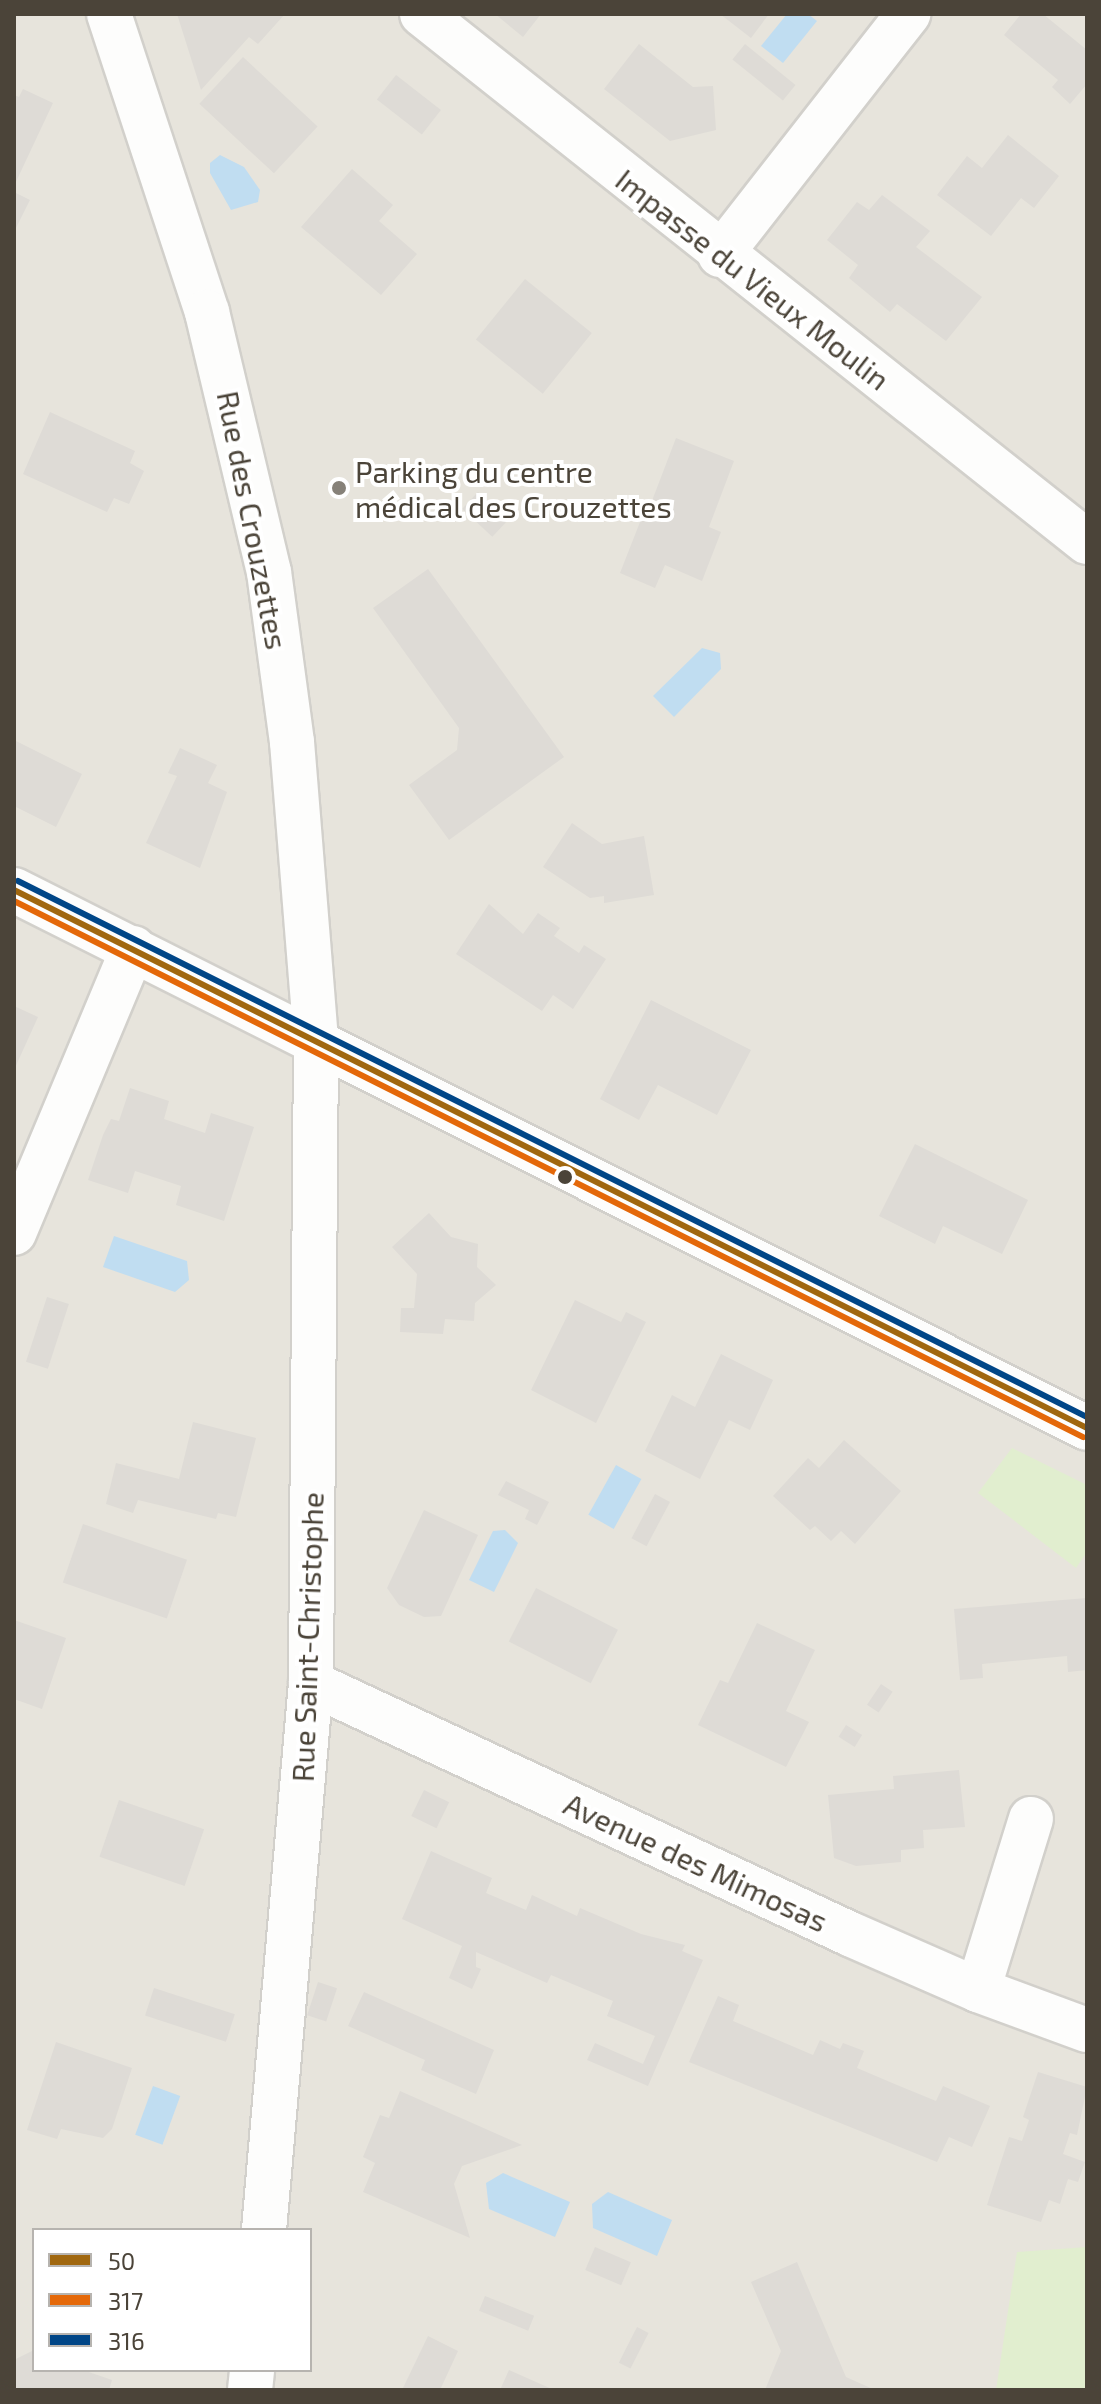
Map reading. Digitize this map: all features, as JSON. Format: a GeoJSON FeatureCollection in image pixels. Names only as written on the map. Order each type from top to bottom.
{"type":"FeatureCollection","features":[{"type":"Feature","properties":{"kind":"street","name":"Rue des Crouzettes"},"geometry":{"type":"LineString","coordinates":[[109,14],[207,312],[266,558],[292,742],[316,1042]]}},
{"type":"Feature","properties":{"kind":"street","name":"Impasse du Vieux Moulin"},"geometry":{"type":"LineString","coordinates":[[422,14],[720,255],[1087,542]]}},
{"type":"Feature","properties":{"kind":"street"},"geometry":{"type":"LineString","coordinates":[[720,255],[908,14]]}},
{"type":"Feature","properties":{"kind":"street"},"geometry":{"type":"LineString","coordinates":[[14,890],[1087,1428]]}},
{"type":"Feature","properties":{"kind":"street"},"geometry":{"type":"LineString","coordinates":[[14,1233],[133,948]]}},
{"type":"Feature","properties":{"kind":"street","name":"Rue Saint-Christophe"},"geometry":{"type":"LineString","coordinates":[[264,2228],[311,1683],[316,1042]]}},
{"type":"Feature","properties":{"kind":"street","name":"Avenue des Mimosas"},"geometry":{"type":"LineString","coordinates":[[311,1683],[978,1990],[1087,2030]]}},
{"type":"Feature","properties":{"kind":"street"},"geometry":{"type":"LineString","coordinates":[[978,1990],[1031,1819]]}},
{"type":"Feature","properties":{"kind":"shaded area"},"geometry":{"type":"Polygon","coordinates":[[[14,14],[1087,14],[1087,2390],[14,2390],[14,14]]]}},
{"type":"Feature","properties":{"kind":"green space"},"geometry":{"type":"Polygon","coordinates":[[[1012,1448],[1087,1485],[1087,1552],[1076,1568],[978,1493],[1012,1448]]]}},
{"type":"Feature","properties":{"kind":"green space"},"geometry":{"type":"Polygon","coordinates":[[[1087,2247],[1087,2390],[996,2390],[1017,2252],[1087,2247]]]}},
{"type":"Feature","properties":{"kind":"water"},"geometry":{"type":"Polygon","coordinates":[[[787,14],[808,14],[817,21],[783,63],[761,46],[787,14]]]}},
{"type":"Feature","properties":{"kind":"water"},"geometry":{"type":"Polygon","coordinates":[[[220,155],[244,167],[260,190],[258,202],[231,210],[210,173],[210,163],[220,155]]]}},
{"type":"Feature","properties":{"kind":"water"},"geometry":{"type":"Polygon","coordinates":[[[702,648],[720,653],[721,669],[674,717],[653,696],[702,648]]]}},
{"type":"Feature","properties":{"kind":"water"},"geometry":{"type":"Polygon","coordinates":[[[114,1236],[187,1261],[189,1280],[175,1292],[103,1267],[114,1236]]]}},
{"type":"Feature","properties":{"kind":"water"},"geometry":{"type":"Polygon","coordinates":[[[616,1465],[641,1479],[614,1529],[588,1515],[616,1465]]]}},
{"type":"Feature","properties":{"kind":"water"},"geometry":{"type":"Polygon","coordinates":[[[505,1530],[518,1543],[494,1592],[469,1580],[493,1531],[505,1530]]]}},
{"type":"Feature","properties":{"kind":"water"},"geometry":{"type":"Polygon","coordinates":[[[153,2086],[180,2096],[162,2145],[135,2135],[153,2086]]]}},
{"type":"Feature","properties":{"kind":"water"},"geometry":{"type":"Polygon","coordinates":[[[503,2173],[570,2202],[555,2237],[489,2209],[486,2183],[503,2173]]]}},
{"type":"Feature","properties":{"kind":"water"},"geometry":{"type":"Polygon","coordinates":[[[608,2192],[672,2220],[657,2256],[593,2228],[592,2204],[608,2192]]]}},
{"type":"Feature","properties":{"kind":"building"},"geometry":{"type":"Polygon","coordinates":[[[177,14],[285,14],[258,44],[249,37],[201,90],[177,14]]]}},
{"type":"Feature","properties":{"kind":"building"},"geometry":{"type":"Polygon","coordinates":[[[495,14],[541,14],[523,37],[495,14]]]}},
{"type":"Feature","properties":{"kind":"building"},"geometry":{"type":"Polygon","coordinates":[[[720,14],[769,14],[751,38],[720,14]]]}},
{"type":"Feature","properties":{"kind":"building"},"geometry":{"type":"Polygon","coordinates":[[[1021,14],[1043,14],[1087,50],[1087,84],[1070,104],[1052,87],[1058,80],[1004,35],[1021,14]]]}},
{"type":"Feature","properties":{"kind":"building"},"geometry":{"type":"Polygon","coordinates":[[[639,44],[693,87],[713,86],[716,130],[670,141],[604,89],[639,44]]]}},
{"type":"Feature","properties":{"kind":"building"},"geometry":{"type":"Polygon","coordinates":[[[745,44],[796,85],[783,100],[732,60],[745,44]]]}},
{"type":"Feature","properties":{"kind":"building"},"geometry":{"type":"Polygon","coordinates":[[[243,57],[318,127],[274,173],[199,104],[243,57]]]}},
{"type":"Feature","properties":{"kind":"building"},"geometry":{"type":"Polygon","coordinates":[[[396,75],[441,110],[422,135],[377,99],[396,75]]]}},
{"type":"Feature","properties":{"kind":"building"},"geometry":{"type":"Polygon","coordinates":[[[23,89],[53,103],[14,186],[14,95],[19,97],[23,89]]]}},
{"type":"Feature","properties":{"kind":"building"},"geometry":{"type":"Polygon","coordinates":[[[1008,135],[1059,176],[1034,208],[1021,198],[991,236],[937,195],[967,156],[982,168],[1008,135]]]}},
{"type":"Feature","properties":{"kind":"building"},"geometry":{"type":"Polygon","coordinates":[[[352,169],[393,205],[379,221],[417,254],[381,295],[301,227],[352,169]]]}},
{"type":"Feature","properties":{"kind":"building"},"geometry":{"type":"Polygon","coordinates":[[[14,192],[30,200],[14,232],[14,192]]]}},
{"type":"Feature","properties":{"kind":"building"},"geometry":{"type":"Polygon","coordinates":[[[882,195],[930,231],[916,247],[982,297],[946,341],[897,304],[890,312],[849,278],[858,265],[827,240],[857,202],[869,210],[882,195]]]}},
{"type":"Feature","properties":{"kind":"building"},"geometry":{"type":"Polygon","coordinates":[[[525,279],[592,333],[543,394],[476,340],[525,279]]]}},
{"type":"Feature","properties":{"kind":"building"},"geometry":{"type":"Polygon","coordinates":[[[50,412],[135,451],[130,463],[144,471],[129,504],[114,498],[107,512],[23,474],[50,412]]]}},
{"type":"Feature","properties":{"kind":"building"},"geometry":{"type":"Polygon","coordinates":[[[676,438],[734,461],[709,527],[721,532],[702,581],[665,565],[655,588],[620,573],[640,522],[625,516],[631,499],[650,506],[676,438]]]}},
{"type":"Feature","properties":{"kind":"building"},"geometry":{"type":"Polygon","coordinates":[[[478,492],[508,520],[492,537],[462,509],[478,492]]]}},
{"type":"Feature","properties":{"kind":"building"},"geometry":{"type":"Polygon","coordinates":[[[428,569],[564,757],[449,840],[409,785],[457,750],[459,728],[373,608],[428,569]]]}},
{"type":"Feature","properties":{"kind":"building"},"geometry":{"type":"Polygon","coordinates":[[[14,740],[82,774],[56,827],[14,806],[14,740]]]}},
{"type":"Feature","properties":{"kind":"building"},"geometry":{"type":"Polygon","coordinates":[[[180,748],[217,765],[208,783],[227,792],[200,868],[146,843],[177,776],[168,773],[180,748]]]}},
{"type":"Feature","properties":{"kind":"building"},"geometry":{"type":"Polygon","coordinates":[[[572,823],[602,844],[644,836],[654,895],[604,903],[604,896],[590,898],[543,867],[572,823]]]}},
{"type":"Feature","properties":{"kind":"building"},"geometry":{"type":"Polygon","coordinates":[[[489,904],[523,934],[538,913],[560,928],[554,936],[579,953],[584,945],[606,959],[573,1009],[553,995],[542,1011],[456,954],[489,904]]]}},
{"type":"Feature","properties":{"kind":"building"},"geometry":{"type":"Polygon","coordinates":[[[651,1000],[751,1050],[717,1115],[658,1085],[639,1120],[600,1099],[651,1000]]]}},
{"type":"Feature","properties":{"kind":"building"},"geometry":{"type":"Polygon","coordinates":[[[14,1006],[38,1017],[14,1070],[14,1006]]]}},
{"type":"Feature","properties":{"kind":"building"},"geometry":{"type":"Polygon","coordinates":[[[130,1088],[169,1101],[164,1119],[205,1133],[211,1113],[254,1127],[224,1221],[176,1205],[181,1186],[135,1171],[128,1193],[88,1180],[103,1135],[111,1119],[119,1121],[130,1088]]]}},
{"type":"Feature","properties":{"kind":"building"},"geometry":{"type":"Polygon","coordinates":[[[915,1144],[1028,1200],[1002,1254],[943,1226],[935,1244],[879,1216],[915,1144]]]}},
{"type":"Feature","properties":{"kind":"building"},"geometry":{"type":"Polygon","coordinates":[[[429,1213],[451,1237],[478,1244],[477,1267],[496,1285],[475,1303],[474,1321],[445,1319],[443,1334],[400,1332],[401,1308],[414,1308],[417,1274],[392,1247],[429,1213]]]}},
{"type":"Feature","properties":{"kind":"building"},"geometry":{"type":"Polygon","coordinates":[[[47,1297],[69,1304],[48,1369],[26,1362],[47,1297]]]}},
{"type":"Feature","properties":{"kind":"building"},"geometry":{"type":"Polygon","coordinates":[[[575,1300],[621,1322],[626,1312],[646,1322],[596,1423],[531,1390],[575,1300]]]}},
{"type":"Feature","properties":{"kind":"building"},"geometry":{"type":"Polygon","coordinates":[[[721,1354],[773,1380],[750,1430],[729,1420],[700,1479],[645,1451],[672,1395],[695,1407],[721,1354]]]}},
{"type":"Feature","properties":{"kind":"building"},"geometry":{"type":"Polygon","coordinates":[[[193,1422],[256,1438],[236,1517],[218,1513],[216,1519],[138,1500],[133,1513],[106,1504],[116,1463],[179,1479],[193,1422]]]}},
{"type":"Feature","properties":{"kind":"building"},"geometry":{"type":"Polygon","coordinates":[[[844,1440],[901,1491],[855,1544],[841,1531],[831,1541],[815,1526],[810,1530],[773,1496],[808,1458],[819,1468],[844,1440]]]}},
{"type":"Feature","properties":{"kind":"building"},"geometry":{"type":"Polygon","coordinates":[[[506,1481],[549,1502],[537,1525],[525,1519],[529,1510],[498,1495],[506,1481]]]}},
{"type":"Feature","properties":{"kind":"building"},"geometry":{"type":"Polygon","coordinates":[[[655,1494],[670,1502],[647,1546],[632,1538],[655,1494]]]}},
{"type":"Feature","properties":{"kind":"building"},"geometry":{"type":"Polygon","coordinates":[[[424,1510],[478,1535],[441,1616],[424,1617],[399,1605],[387,1588],[424,1510]]]}},
{"type":"Feature","properties":{"kind":"building"},"geometry":{"type":"Polygon","coordinates":[[[83,1524],[187,1560],[167,1618],[63,1583],[83,1524]]]}},
{"type":"Feature","properties":{"kind":"building"},"geometry":{"type":"Polygon","coordinates":[[[536,1588],[618,1630],[591,1683],[509,1641],[536,1588]]]}},
{"type":"Feature","properties":{"kind":"building"},"geometry":{"type":"Polygon","coordinates":[[[1087,1598],[1087,1670],[1068,1672],[1067,1656],[982,1664],[983,1678],[960,1680],[954,1609],[1087,1598]]]}},
{"type":"Feature","properties":{"kind":"building"},"geometry":{"type":"Polygon","coordinates":[[[14,1620],[66,1638],[42,1709],[14,1699],[14,1620]]]}},
{"type":"Feature","properties":{"kind":"building"},"geometry":{"type":"Polygon","coordinates":[[[757,1623],[815,1650],[786,1711],[809,1722],[786,1767],[698,1725],[720,1680],[728,1683],[757,1623]]]}},
{"type":"Feature","properties":{"kind":"building"},"geometry":{"type":"Polygon","coordinates":[[[881,1684],[893,1692],[879,1713],[867,1705],[881,1684]]]}},
{"type":"Feature","properties":{"kind":"building"},"geometry":{"type":"Polygon","coordinates":[[[846,1725],[862,1735],[855,1747],[839,1737],[846,1725]]]}},
{"type":"Feature","properties":{"kind":"building"},"geometry":{"type":"Polygon","coordinates":[[[959,1770],[965,1827],[923,1830],[924,1848],[901,1850],[901,1862],[856,1866],[834,1858],[828,1795],[894,1789],[893,1776],[959,1770]]]}},
{"type":"Feature","properties":{"kind":"building"},"geometry":{"type":"Polygon","coordinates":[[[424,1790],[449,1802],[436,1828],[411,1816],[424,1790]]]}},
{"type":"Feature","properties":{"kind":"building"},"geometry":{"type":"Polygon","coordinates":[[[119,1800],[204,1829],[185,1886],[99,1857],[119,1800]]]}},
{"type":"Feature","properties":{"kind":"building"},"geometry":{"type":"Polygon","coordinates":[[[431,1851],[492,1878],[486,1893],[526,1910],[532,1895],[577,1916],[580,1908],[641,1934],[685,1945],[682,1951],[703,1960],[648,2086],[587,2060],[595,2043],[643,2064],[655,2036],[607,2016],[613,2001],[551,1975],[547,1983],[476,1952],[476,1967],[481,1969],[472,1989],[449,1978],[462,1946],[402,1919],[431,1851]]]}},
{"type":"Feature","properties":{"kind":"building"},"geometry":{"type":"Polygon","coordinates":[[[318,1982],[337,1988],[326,2021],[307,2015],[318,1982]]]}},
{"type":"Feature","properties":{"kind":"building"},"geometry":{"type":"Polygon","coordinates":[[[154,1988],[235,2014],[226,2042],[145,2016],[154,1988]]]}},
{"type":"Feature","properties":{"kind":"building"},"geometry":{"type":"Polygon","coordinates":[[[364,1992],[494,2050],[476,2094],[421,2070],[425,2060],[348,2026],[364,1992]]]}},
{"type":"Feature","properties":{"kind":"building"},"geometry":{"type":"Polygon","coordinates":[[[718,1996],[739,2005],[733,2021],[813,2055],[820,2040],[840,2049],[843,2043],[864,2051],[857,2068],[936,2101],[943,2086],[990,2106],[972,2147],[949,2137],[937,2162],[689,2062],[718,1996]]]}},
{"type":"Feature","properties":{"kind":"building"},"geometry":{"type":"Polygon","coordinates":[[[56,2042],[132,2068],[112,2129],[103,2138],[61,2129],[57,2139],[27,2130],[56,2042]]]}},
{"type":"Feature","properties":{"kind":"building"},"geometry":{"type":"Polygon","coordinates":[[[1038,2072],[1087,2087],[1077,2135],[1070,2133],[1063,2154],[1085,2162],[1078,2182],[1068,2179],[1060,2204],[1049,2200],[1041,2222],[987,2205],[1009,2137],[1022,2141],[1029,2120],[1023,2117],[1038,2072]]]}},
{"type":"Feature","properties":{"kind":"building"},"geometry":{"type":"Polygon","coordinates":[[[400,2091],[522,2145],[462,2166],[454,2184],[470,2238],[363,2192],[375,2163],[363,2157],[380,2115],[389,2118],[400,2091]]]}},
{"type":"Feature","properties":{"kind":"building"},"geometry":{"type":"Polygon","coordinates":[[[595,2247],[631,2262],[621,2285],[585,2270],[595,2247]]]}},
{"type":"Feature","properties":{"kind":"building"},"geometry":{"type":"Polygon","coordinates":[[[797,2262],[846,2377],[875,2390],[765,2390],[781,2351],[751,2282],[797,2262]]]}},
{"type":"Feature","properties":{"kind":"building"},"geometry":{"type":"Polygon","coordinates":[[[485,2296],[534,2316],[528,2331],[479,2311],[485,2296]]]}},
{"type":"Feature","properties":{"kind":"building"},"geometry":{"type":"Polygon","coordinates":[[[637,2327],[649,2333],[630,2369],[619,2363],[637,2327]]]}},
{"type":"Feature","properties":{"kind":"building"},"geometry":{"type":"Polygon","coordinates":[[[428,2336],[458,2351],[440,2390],[402,2390],[428,2336]]]}},
{"type":"Feature","properties":{"kind":"building"},"geometry":{"type":"Polygon","coordinates":[[[32,2351],[32,2372],[89,2372],[112,2380],[109,2390],[14,2390],[14,2360],[32,2351]]]}},
{"type":"Feature","properties":{"kind":"building"},"geometry":{"type":"Polygon","coordinates":[[[509,2370],[554,2390],[500,2390],[509,2370]]]}},
{"type":"Feature","properties":{"kind":"transit line","name":"316"},"geometry":{"type":"LineString","coordinates":[[18,881],[1087,1417]]}},
{"type":"Feature","properties":{"kind":"transit line","name":"50"},"geometry":{"type":"LineString","coordinates":[[14,890],[1087,1428]]}},
{"type":"Feature","properties":{"kind":"transit line","name":"317"},"geometry":{"type":"LineString","coordinates":[[14,901],[1083,1437]]}},
{"type":"Feature","properties":{"kind":"place","name":"Parking du centre médical des Crouzettes"},"geometry":{"type":"Point","coordinates":[339,488]}}]}
